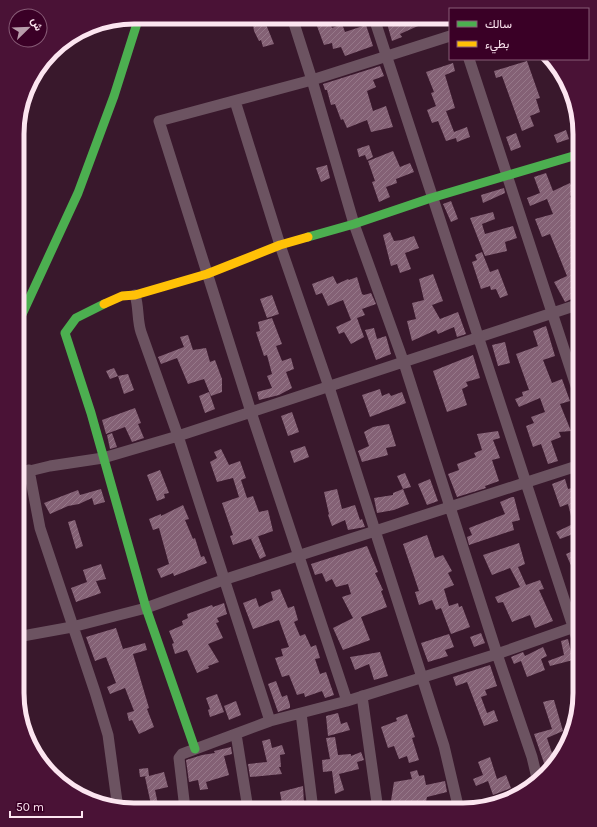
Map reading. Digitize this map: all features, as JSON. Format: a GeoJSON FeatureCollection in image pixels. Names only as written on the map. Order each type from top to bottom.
{"type":"FeatureCollection","features":[{"type":"Feature","properties":{"kind":"main road"},"geometry":{"type":"LineString","coordinates":[[24,310],[78,193],[114,96],[137,24]]}},
{"type":"Feature","properties":{"kind":"main road"},"geometry":{"type":"LineString","coordinates":[[195,749],[146,608],[91,413],[65,333],[76,318],[83,313],[122,296],[135,295],[207,274],[280,245],[354,224],[431,198],[573,156]]}},
{"type":"Feature","properties":{"kind":"street"},"geometry":{"type":"LineString","coordinates":[[294,24],[354,224],[404,363],[497,654],[532,757],[536,776]]}},
{"type":"Feature","properties":{"kind":"street"},"geometry":{"type":"LineString","coordinates":[[376,24],[477,339],[525,483],[573,618]]}},
{"type":"Feature","properties":{"kind":"street"},"geometry":{"type":"LineString","coordinates":[[347,701],[251,412],[159,121],[312,80],[449,36]]}},
{"type":"Feature","properties":{"kind":"street"},"geometry":{"type":"LineString","coordinates":[[469,60],[573,376]]}},
{"type":"Feature","properties":{"kind":"street"},"geometry":{"type":"LineString","coordinates":[[235,101],[280,245],[329,387],[374,532],[444,746],[457,803]]}},
{"type":"Feature","properties":{"kind":"street"},"geometry":{"type":"LineString","coordinates":[[135,295],[138,303],[139,325],[178,436],[223,580],[270,720]]}},
{"type":"Feature","properties":{"kind":"street"},"geometry":{"type":"LineString","coordinates":[[24,472],[103,458],[178,436],[573,306]]}},
{"type":"Feature","properties":{"kind":"street"},"geometry":{"type":"LineString","coordinates":[[24,636],[72,626],[146,608],[223,580],[573,467]]}},
{"type":"Feature","properties":{"kind":"street"},"geometry":{"type":"LineString","coordinates":[[29,470],[40,528],[95,692],[108,736],[117,802]]}},
{"type":"Feature","properties":{"kind":"street"},"geometry":{"type":"LineString","coordinates":[[183,803],[179,758],[182,754],[270,720],[347,701],[497,654],[573,627]]}},
{"type":"Feature","properties":{"kind":"street"},"geometry":{"type":"LineString","coordinates":[[362,696],[377,803]]}},
{"type":"Feature","properties":{"kind":"street"},"geometry":{"type":"LineString","coordinates":[[301,713],[312,803]]}},
{"type":"Feature","properties":{"kind":"street"},"geometry":{"type":"LineString","coordinates":[[236,734],[247,803]]}},
{"type":"Feature","properties":{"kind":"building"},"geometry":{"type":"Polygon","coordinates":[[[253,24],[266,24],[274,44],[263,47],[261,40],[259,41],[254,31],[253,24]]]}},
{"type":"Feature","properties":{"kind":"building"},"geometry":{"type":"Polygon","coordinates":[[[316,24],[330,24],[332,28],[342,24],[345,32],[366,25],[373,46],[345,56],[341,47],[333,49],[332,43],[324,45],[316,24]]]}},
{"type":"Feature","properties":{"kind":"building"},"geometry":{"type":"Polygon","coordinates":[[[387,24],[417,24],[418,26],[400,34],[402,37],[392,41],[387,24]]]}},
{"type":"Feature","properties":{"kind":"building"},"geometry":{"type":"Polygon","coordinates":[[[527,61],[540,98],[536,99],[540,112],[530,116],[534,126],[522,131],[502,76],[496,78],[494,71],[527,61]]]}},
{"type":"Feature","properties":{"kind":"building"},"geometry":{"type":"Polygon","coordinates":[[[453,63],[455,71],[445,75],[455,108],[446,111],[454,132],[467,127],[470,137],[457,142],[456,138],[446,141],[438,121],[432,123],[427,110],[436,106],[431,93],[434,92],[426,72],[453,63]]]}},
{"type":"Feature","properties":{"kind":"building"},"geometry":{"type":"Polygon","coordinates":[[[380,66],[384,76],[373,80],[376,87],[367,91],[373,111],[386,106],[393,127],[371,132],[367,120],[347,128],[343,119],[341,120],[335,104],[331,105],[327,90],[325,90],[323,84],[380,66]]]}},
{"type":"Feature","properties":{"kind":"building"},"geometry":{"type":"Polygon","coordinates":[[[566,130],[569,139],[557,143],[554,135],[566,130]]]}},
{"type":"Feature","properties":{"kind":"building"},"geometry":{"type":"Polygon","coordinates":[[[516,133],[521,147],[511,151],[506,137],[516,133]]]}},
{"type":"Feature","properties":{"kind":"building"},"geometry":{"type":"Polygon","coordinates":[[[369,145],[373,157],[367,160],[365,155],[359,157],[357,149],[369,145]]]}},
{"type":"Feature","properties":{"kind":"building"},"geometry":{"type":"Polygon","coordinates":[[[393,151],[400,167],[410,163],[414,172],[396,179],[397,183],[386,187],[390,197],[379,202],[372,182],[375,181],[368,161],[393,151]]]}},
{"type":"Feature","properties":{"kind":"building"},"geometry":{"type":"Polygon","coordinates":[[[327,165],[330,178],[321,182],[316,168],[327,165]]]}},
{"type":"Feature","properties":{"kind":"building"},"geometry":{"type":"Polygon","coordinates":[[[546,173],[553,191],[570,183],[573,190],[573,195],[570,196],[573,204],[573,298],[565,302],[554,282],[567,276],[550,234],[542,237],[535,219],[553,214],[547,199],[530,206],[527,198],[540,193],[534,177],[546,173]]]}},
{"type":"Feature","properties":{"kind":"building"},"geometry":{"type":"Polygon","coordinates":[[[504,188],[505,193],[483,203],[481,195],[504,188]]]}},
{"type":"Feature","properties":{"kind":"building"},"geometry":{"type":"Polygon","coordinates":[[[451,201],[458,219],[451,222],[443,204],[451,201]]]}},
{"type":"Feature","properties":{"kind":"building"},"geometry":{"type":"Polygon","coordinates":[[[493,212],[495,219],[482,224],[485,234],[513,226],[517,238],[505,242],[507,251],[485,256],[470,218],[493,212]]]}},
{"type":"Feature","properties":{"kind":"building"},"geometry":{"type":"Polygon","coordinates":[[[390,232],[394,241],[414,236],[419,248],[405,253],[411,269],[400,273],[397,264],[391,266],[383,235],[390,232]]]}},
{"type":"Feature","properties":{"kind":"building"},"geometry":{"type":"Polygon","coordinates":[[[482,252],[490,272],[498,269],[508,295],[500,298],[496,289],[491,290],[490,286],[481,289],[472,262],[477,260],[475,255],[482,252]]]}},
{"type":"Feature","properties":{"kind":"building"},"geometry":{"type":"Polygon","coordinates":[[[433,274],[443,301],[432,305],[440,319],[458,312],[466,334],[457,337],[454,327],[438,334],[436,330],[412,341],[407,321],[416,319],[412,303],[424,300],[419,279],[433,274]]]}},
{"type":"Feature","properties":{"kind":"building"},"geometry":{"type":"Polygon","coordinates":[[[333,276],[337,284],[357,277],[362,294],[364,295],[371,293],[376,304],[362,309],[365,315],[357,318],[364,337],[351,344],[344,332],[339,334],[336,327],[351,320],[343,300],[328,306],[322,293],[316,295],[312,284],[333,276]]]}},
{"type":"Feature","properties":{"kind":"building"},"geometry":{"type":"Polygon","coordinates":[[[272,295],[279,314],[267,318],[260,299],[272,295]]]}},
{"type":"Feature","properties":{"kind":"building"},"geometry":{"type":"Polygon","coordinates":[[[272,318],[282,344],[276,346],[282,361],[291,358],[294,369],[286,372],[292,388],[279,395],[259,400],[257,392],[272,388],[267,376],[272,374],[267,355],[264,356],[256,332],[260,331],[258,322],[272,318]]]}},
{"type":"Feature","properties":{"kind":"building"},"geometry":{"type":"Polygon","coordinates":[[[546,326],[555,356],[543,360],[552,383],[562,379],[570,401],[560,404],[571,431],[559,432],[561,437],[551,441],[558,461],[548,464],[541,444],[533,447],[526,426],[534,423],[531,417],[545,412],[540,398],[519,407],[515,399],[523,396],[522,392],[529,390],[516,354],[538,346],[533,331],[546,326]]]}},
{"type":"Feature","properties":{"kind":"building"},"geometry":{"type":"Polygon","coordinates":[[[374,328],[377,339],[386,336],[391,354],[376,360],[365,330],[374,328]]]}},
{"type":"Feature","properties":{"kind":"building"},"geometry":{"type":"Polygon","coordinates":[[[188,335],[193,350],[206,348],[210,362],[215,360],[222,379],[222,392],[211,396],[204,379],[188,384],[177,358],[161,364],[158,357],[184,347],[180,337],[188,335]]]}},
{"type":"Feature","properties":{"kind":"building"},"geometry":{"type":"Polygon","coordinates":[[[505,342],[510,363],[498,366],[492,345],[505,342]]]}},
{"type":"Feature","properties":{"kind":"building"},"geometry":{"type":"Polygon","coordinates":[[[473,355],[480,378],[466,382],[468,386],[462,389],[467,405],[447,412],[433,371],[473,355]]]}},
{"type":"Feature","properties":{"kind":"building"},"geometry":{"type":"Polygon","coordinates":[[[114,368],[118,376],[110,379],[106,371],[114,368]]]}},
{"type":"Feature","properties":{"kind":"building"},"geometry":{"type":"Polygon","coordinates":[[[128,374],[134,390],[124,394],[118,376],[128,374]]]}},
{"type":"Feature","properties":{"kind":"building"},"geometry":{"type":"Polygon","coordinates":[[[380,389],[382,396],[389,393],[391,396],[402,392],[406,403],[370,417],[362,395],[380,389]]]}},
{"type":"Feature","properties":{"kind":"building"},"geometry":{"type":"Polygon","coordinates":[[[209,392],[215,409],[205,413],[199,396],[209,392]]]}},
{"type":"Feature","properties":{"kind":"building"},"geometry":{"type":"Polygon","coordinates":[[[135,408],[141,423],[138,424],[144,438],[132,442],[125,427],[106,434],[102,420],[135,408]]]}},
{"type":"Feature","properties":{"kind":"building"},"geometry":{"type":"Polygon","coordinates":[[[292,412],[299,432],[288,436],[281,416],[292,412]]]}},
{"type":"Feature","properties":{"kind":"building"},"geometry":{"type":"Polygon","coordinates":[[[389,424],[396,446],[386,448],[388,455],[362,462],[358,451],[369,446],[364,432],[373,427],[389,424]]]}},
{"type":"Feature","properties":{"kind":"building"},"geometry":{"type":"Polygon","coordinates":[[[498,431],[500,438],[493,440],[500,458],[492,460],[499,481],[485,486],[486,488],[457,497],[448,474],[459,470],[457,464],[476,457],[474,453],[482,450],[477,434],[498,431]]]}},
{"type":"Feature","properties":{"kind":"building"},"geometry":{"type":"Polygon","coordinates":[[[112,433],[117,447],[110,449],[107,435],[112,433]]]}},
{"type":"Feature","properties":{"kind":"building"},"geometry":{"type":"Polygon","coordinates":[[[305,446],[309,457],[294,463],[290,451],[305,446]]]}},
{"type":"Feature","properties":{"kind":"building"},"geometry":{"type":"Polygon","coordinates":[[[221,449],[229,465],[240,461],[246,478],[241,480],[247,498],[253,496],[259,512],[268,510],[273,531],[233,545],[230,536],[233,535],[222,503],[239,497],[233,478],[217,482],[210,462],[217,458],[214,452],[221,449]]]}},
{"type":"Feature","properties":{"kind":"building"},"geometry":{"type":"Polygon","coordinates":[[[160,470],[169,493],[164,494],[165,498],[157,501],[147,475],[160,470]]]}},
{"type":"Feature","properties":{"kind":"building"},"geometry":{"type":"Polygon","coordinates":[[[405,473],[411,487],[403,489],[397,476],[405,473]]]}},
{"type":"Feature","properties":{"kind":"building"},"geometry":{"type":"Polygon","coordinates":[[[430,479],[438,501],[427,505],[418,484],[430,479]]]}},
{"type":"Feature","properties":{"kind":"building"},"geometry":{"type":"Polygon","coordinates":[[[565,479],[568,489],[573,488],[573,524],[568,504],[560,507],[552,484],[565,479]]]}},
{"type":"Feature","properties":{"kind":"building"},"geometry":{"type":"Polygon","coordinates":[[[101,489],[105,502],[94,505],[92,498],[50,514],[44,503],[78,490],[80,495],[101,489]]]}},
{"type":"Feature","properties":{"kind":"building"},"geometry":{"type":"Polygon","coordinates":[[[337,489],[342,509],[355,505],[360,520],[362,519],[365,527],[348,530],[345,520],[332,526],[328,515],[324,492],[337,489]]]}},
{"type":"Feature","properties":{"kind":"building"},"geometry":{"type":"Polygon","coordinates":[[[403,489],[409,504],[394,510],[377,513],[374,498],[393,495],[393,493],[403,489]]]}},
{"type":"Feature","properties":{"kind":"building"},"geometry":{"type":"Polygon","coordinates":[[[514,497],[520,520],[512,522],[514,530],[469,545],[467,537],[472,535],[469,528],[505,514],[500,502],[514,497]]]}},
{"type":"Feature","properties":{"kind":"building"},"geometry":{"type":"Polygon","coordinates":[[[183,505],[189,519],[185,520],[193,539],[195,538],[201,557],[204,556],[207,563],[174,576],[173,573],[161,578],[157,569],[169,564],[159,528],[153,530],[149,519],[161,514],[161,516],[183,505]]]}},
{"type":"Feature","properties":{"kind":"building"},"geometry":{"type":"Polygon","coordinates":[[[75,520],[83,546],[76,549],[68,522],[75,520]]]}},
{"type":"Feature","properties":{"kind":"building"},"geometry":{"type":"Polygon","coordinates":[[[573,524],[573,534],[560,539],[556,532],[573,524]]]}},
{"type":"Feature","properties":{"kind":"building"},"geometry":{"type":"Polygon","coordinates":[[[427,535],[435,558],[443,555],[452,571],[448,573],[454,585],[444,589],[449,606],[458,603],[459,607],[462,606],[470,627],[451,634],[441,608],[436,610],[432,600],[419,605],[415,592],[419,591],[403,544],[427,535]]]}},
{"type":"Feature","properties":{"kind":"building"},"geometry":{"type":"Polygon","coordinates":[[[258,536],[266,556],[260,559],[251,539],[258,536]]]}},
{"type":"Feature","properties":{"kind":"building"},"geometry":{"type":"Polygon","coordinates":[[[519,543],[525,564],[518,567],[526,585],[540,580],[544,589],[539,590],[553,621],[535,628],[530,615],[512,622],[503,602],[498,603],[495,597],[520,587],[510,568],[492,575],[483,555],[519,543]]]}},
{"type":"Feature","properties":{"kind":"building"},"geometry":{"type":"Polygon","coordinates":[[[367,546],[378,572],[375,573],[383,590],[381,591],[387,607],[361,617],[370,640],[343,650],[333,628],[353,618],[342,597],[351,594],[348,584],[336,587],[332,579],[326,582],[322,573],[315,575],[311,564],[367,546]]]}},
{"type":"Feature","properties":{"kind":"building"},"geometry":{"type":"Polygon","coordinates":[[[573,551],[573,570],[566,554],[573,551]]]}},
{"type":"Feature","properties":{"kind":"building"},"geometry":{"type":"Polygon","coordinates":[[[101,564],[106,579],[96,581],[101,593],[76,602],[71,588],[87,582],[83,570],[101,564]]]}},
{"type":"Feature","properties":{"kind":"building"},"geometry":{"type":"Polygon","coordinates":[[[280,589],[288,608],[294,606],[298,620],[294,622],[300,636],[305,634],[311,647],[316,645],[320,658],[315,659],[320,674],[326,672],[334,695],[325,698],[322,691],[305,697],[304,693],[297,695],[289,675],[282,677],[275,658],[283,656],[281,649],[289,647],[279,620],[253,629],[243,603],[256,598],[259,607],[273,600],[271,592],[280,589]]]}},
{"type":"Feature","properties":{"kind":"building"},"geometry":{"type":"Polygon","coordinates":[[[224,603],[227,614],[217,618],[219,622],[216,623],[223,638],[208,644],[219,662],[208,666],[209,668],[197,673],[187,650],[175,654],[172,644],[174,643],[169,631],[183,625],[182,621],[188,618],[187,614],[212,605],[213,607],[224,603]]]}},
{"type":"Feature","properties":{"kind":"building"},"geometry":{"type":"Polygon","coordinates":[[[116,628],[123,649],[145,643],[147,650],[133,654],[149,708],[147,709],[154,727],[139,734],[132,720],[129,721],[127,713],[134,711],[125,688],[110,694],[107,687],[116,683],[106,657],[95,661],[86,637],[116,628]]]}},
{"type":"Feature","properties":{"kind":"building"},"geometry":{"type":"Polygon","coordinates":[[[481,633],[485,643],[474,647],[470,637],[481,633]]]}},
{"type":"Feature","properties":{"kind":"building"},"geometry":{"type":"Polygon","coordinates":[[[449,634],[454,647],[445,650],[448,656],[428,662],[421,643],[449,634]]]}},
{"type":"Feature","properties":{"kind":"building"},"geometry":{"type":"Polygon","coordinates":[[[568,639],[573,660],[550,666],[548,661],[564,655],[561,641],[568,639]]]}},
{"type":"Feature","properties":{"kind":"building"},"geometry":{"type":"Polygon","coordinates":[[[543,647],[547,656],[541,659],[545,670],[527,677],[521,661],[514,664],[511,657],[523,652],[525,656],[543,647]]]}},
{"type":"Feature","properties":{"kind":"building"},"geometry":{"type":"Polygon","coordinates":[[[380,652],[388,676],[374,680],[369,664],[355,670],[350,657],[380,652]]]}},
{"type":"Feature","properties":{"kind":"building"},"geometry":{"type":"Polygon","coordinates":[[[490,665],[497,686],[485,690],[487,695],[481,697],[487,713],[494,710],[498,721],[484,726],[467,682],[456,686],[453,677],[490,665]]]}},
{"type":"Feature","properties":{"kind":"building"},"geometry":{"type":"Polygon","coordinates":[[[276,681],[282,697],[287,695],[290,705],[290,708],[278,712],[268,684],[276,681]]]}},
{"type":"Feature","properties":{"kind":"building"},"geometry":{"type":"Polygon","coordinates":[[[217,694],[224,712],[210,717],[208,710],[210,709],[206,698],[217,694]]]}},
{"type":"Feature","properties":{"kind":"building"},"geometry":{"type":"Polygon","coordinates":[[[554,700],[563,731],[547,738],[553,756],[545,766],[534,734],[552,729],[543,702],[554,700]]]}},
{"type":"Feature","properties":{"kind":"building"},"geometry":{"type":"Polygon","coordinates":[[[236,701],[241,715],[229,720],[224,706],[236,701]]]}},
{"type":"Feature","properties":{"kind":"building"},"geometry":{"type":"Polygon","coordinates":[[[338,713],[341,724],[347,722],[350,730],[328,736],[326,716],[338,713]]]}},
{"type":"Feature","properties":{"kind":"building"},"geometry":{"type":"Polygon","coordinates":[[[407,714],[415,737],[412,738],[419,760],[409,763],[407,756],[399,759],[394,746],[388,748],[381,727],[397,721],[396,718],[407,714]]]}},
{"type":"Feature","properties":{"kind":"building"},"geometry":{"type":"Polygon","coordinates":[[[335,737],[338,755],[351,754],[351,756],[361,752],[364,760],[357,762],[359,769],[339,774],[344,790],[335,794],[332,771],[323,772],[322,760],[330,759],[326,738],[335,737]]]}},
{"type":"Feature","properties":{"kind":"building"},"geometry":{"type":"Polygon","coordinates":[[[270,739],[272,748],[282,745],[285,754],[280,755],[281,767],[279,767],[282,774],[250,777],[248,764],[267,762],[262,741],[270,739]]]}},
{"type":"Feature","properties":{"kind":"building"},"geometry":{"type":"Polygon","coordinates":[[[231,747],[232,754],[224,756],[229,775],[206,782],[208,789],[200,790],[198,780],[189,782],[186,760],[215,753],[214,751],[231,747]]]}},
{"type":"Feature","properties":{"kind":"building"},"geometry":{"type":"Polygon","coordinates":[[[490,757],[497,779],[506,775],[511,788],[493,795],[488,781],[476,786],[473,779],[483,775],[478,762],[490,757]]]}},
{"type":"Feature","properties":{"kind":"building"},"geometry":{"type":"Polygon","coordinates":[[[148,768],[149,776],[164,772],[168,787],[155,790],[158,803],[151,803],[145,777],[147,776],[140,777],[139,769],[148,768]]]}},
{"type":"Feature","properties":{"kind":"building"},"geometry":{"type":"Polygon","coordinates":[[[417,770],[419,776],[424,775],[426,785],[445,781],[447,792],[427,797],[426,803],[391,803],[394,782],[412,779],[410,772],[417,770]]]}},
{"type":"Feature","properties":{"kind":"building"},"geometry":{"type":"Polygon","coordinates":[[[303,786],[304,803],[282,803],[280,792],[303,786]]]}},
{"type":"Feature","properties":{"kind":"traffic: fast"},"geometry":{"type":"LineString","coordinates":[[24,310],[78,193],[114,96],[137,24]]}},
{"type":"Feature","properties":{"kind":"traffic: fast"},"geometry":{"type":"LineString","coordinates":[[308,237],[354,224],[431,198],[573,156]]}},
{"type":"Feature","properties":{"kind":"traffic: fast"},"geometry":{"type":"LineString","coordinates":[[104,304],[76,318],[65,333],[91,413],[146,608],[195,749]]}},
{"type":"Feature","properties":{"kind":"traffic: slow"},"geometry":{"type":"LineString","coordinates":[[104,304],[122,296],[135,295],[207,274],[280,245],[308,237]]}}]}
